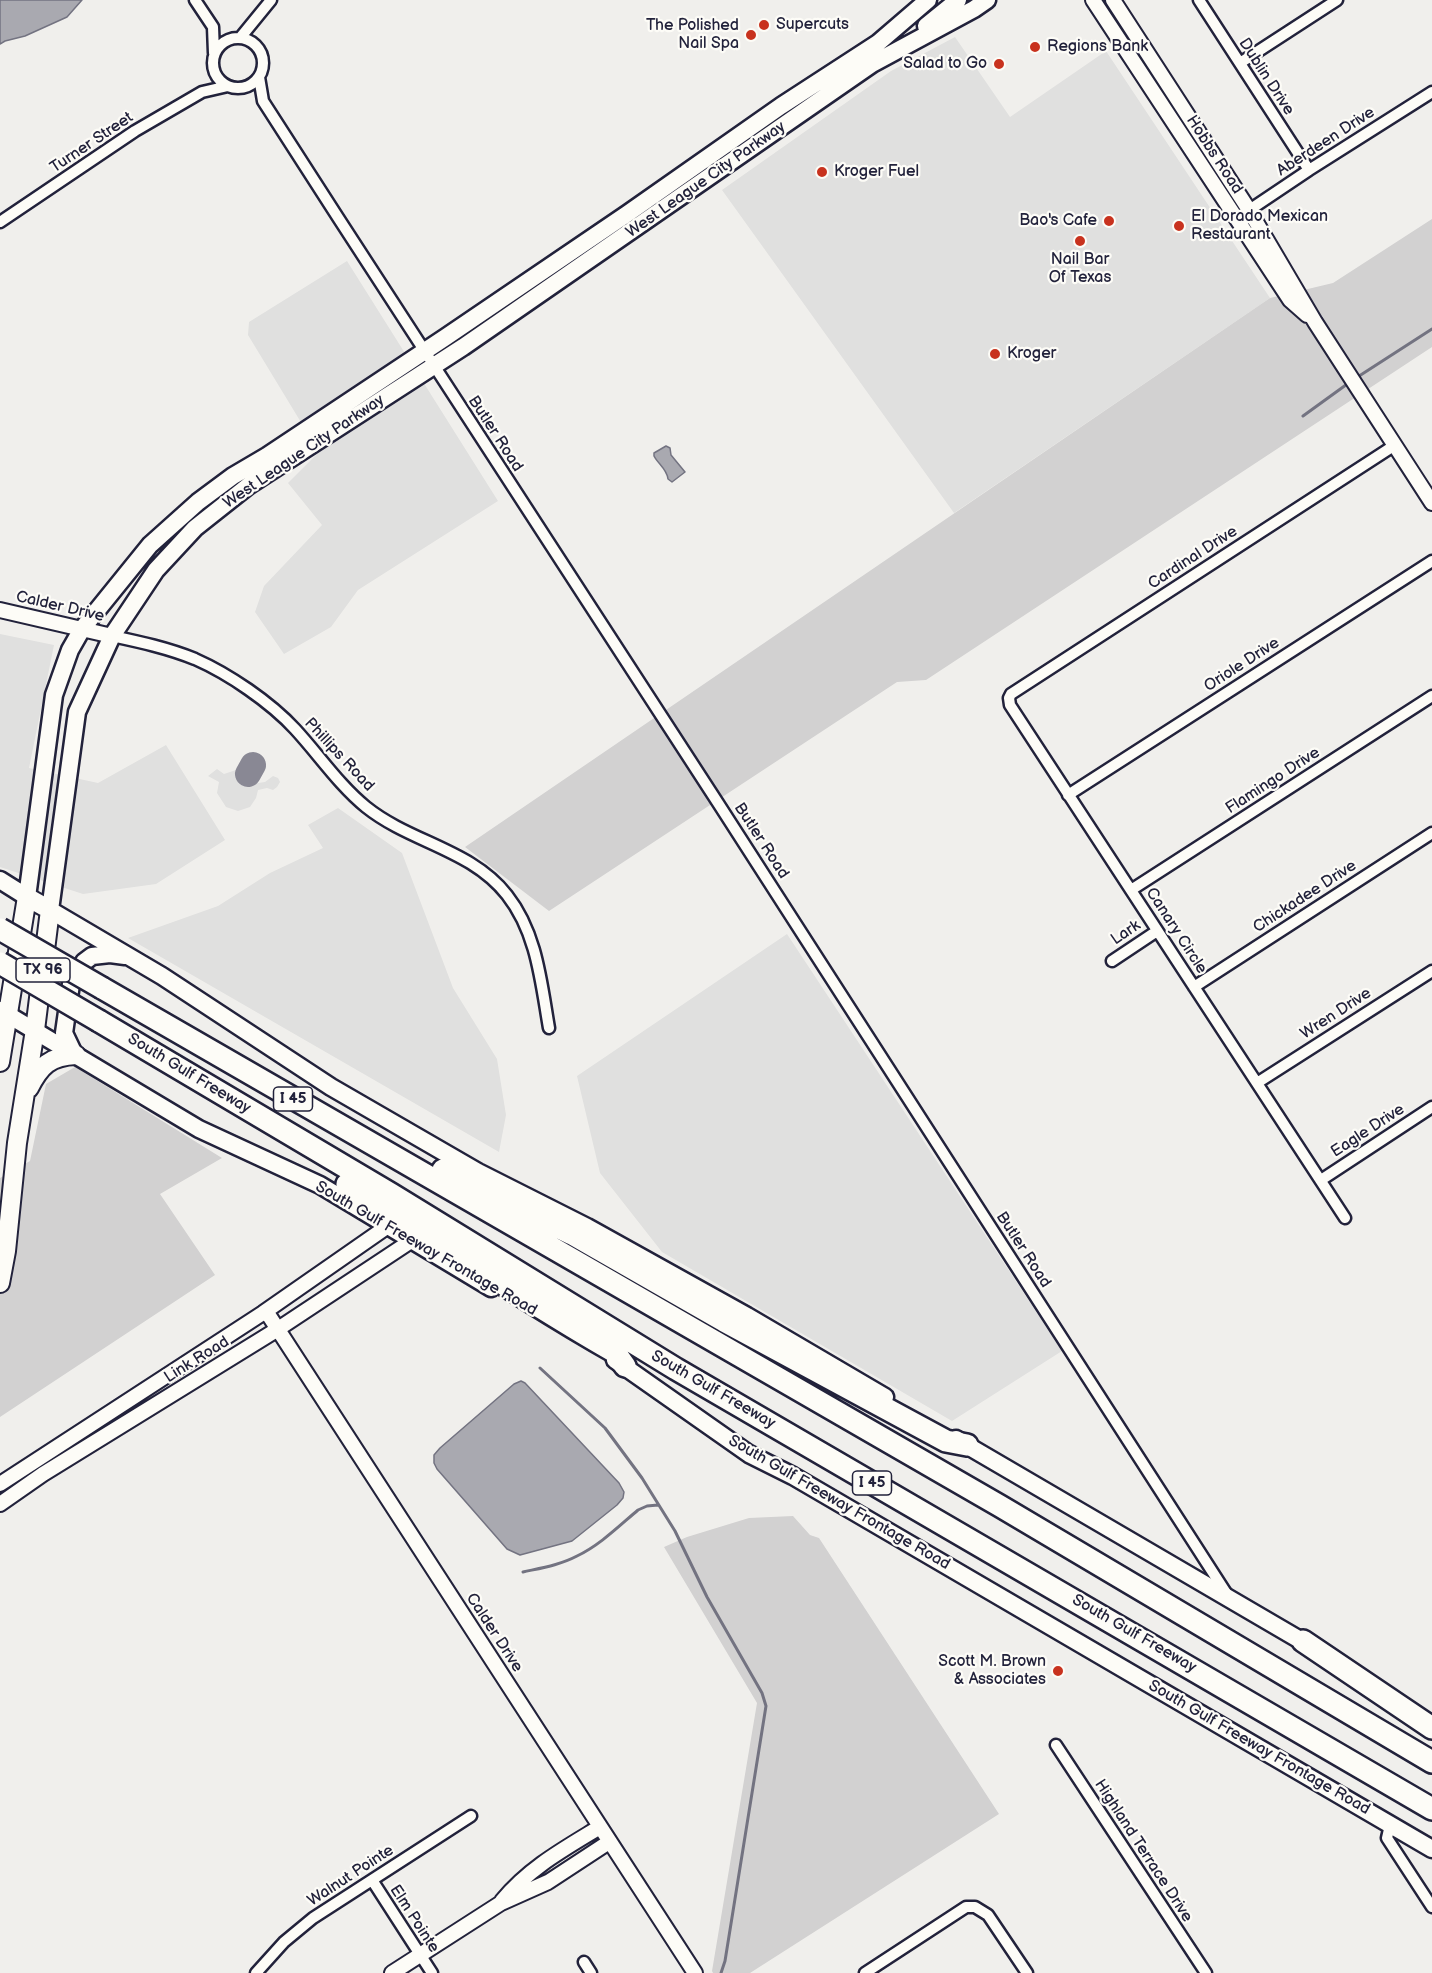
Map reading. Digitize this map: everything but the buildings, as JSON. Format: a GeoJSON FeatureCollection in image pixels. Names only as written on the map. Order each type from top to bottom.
{"type":"FeatureCollection","features":[{"type":"Feature","properties":{"kind":"highway","name":"South Gulf Freeway"},"geometry":{"type":"LineString","coordinates":[[0,929],[1000,1506],[1432,1762]]}},
{"type":"Feature","properties":{"kind":"highway","name":"South Gulf Freeway"},"geometry":{"type":"LineString","coordinates":[[0,963],[317,1150],[676,1369],[1432,1809]]}},
{"type":"Feature","properties":{"kind":"highway"},"geometry":{"type":"LineString","coordinates":[[369,1143],[425,1161],[572,1234],[724,1321],[946,1441],[967,1445]]}},
{"type":"Feature","properties":{"kind":"highway"},"geometry":{"type":"LineString","coordinates":[[317,1150],[342,1181],[523,1298],[615,1352],[625,1366]]}},
{"type":"Feature","properties":{"kind":"highway"},"geometry":{"type":"LineString","coordinates":[[1303,1641],[1432,1728]]}},
{"type":"Feature","properties":{"kind":"main road","name":"West League City Parkway"},"geometry":{"type":"LineString","coordinates":[[0,1062],[4,1013],[27,897],[54,696],[70,650],[82,629],[150,545],[198,502],[233,476],[267,456],[423,352],[781,106],[878,44],[928,0]]}},
{"type":"Feature","properties":{"kind":"main road"},"geometry":{"type":"LineString","coordinates":[[872,64],[929,24],[958,0]]}},
{"type":"Feature","properties":{"kind":"main road","name":"West League City Parkway"},"geometry":{"type":"LineString","coordinates":[[0,1283],[6,1251],[17,1143],[35,1030],[77,712],[112,636],[156,570],[195,528],[248,486],[598,255],[872,64],[987,0]]}},
{"type":"Feature","properties":{"kind":"main road"},"geometry":{"type":"LineString","coordinates":[[720,148],[726,166]]}},
{"type":"Feature","properties":{"kind":"main road"},"geometry":{"type":"LineString","coordinates":[[589,240],[598,255]]}},
{"type":"Feature","properties":{"kind":"main road"},"geometry":{"type":"LineString","coordinates":[[0,880],[164,977],[331,1087],[478,1172],[588,1227],[747,1316],[1432,1717]]}},
{"type":"Feature","properties":{"kind":"main road"},"geometry":{"type":"LineString","coordinates":[[25,1095],[38,1071],[51,1060],[75,1054],[64,1033],[71,984],[84,962],[93,956],[110,954],[129,956]]}},
{"type":"Feature","properties":{"kind":"main road","name":"South Gulf Freeway Frontage Road"},"geometry":{"type":"LineString","coordinates":[[4,1013],[199,1129],[320,1185],[625,1366],[749,1454],[793,1476],[1432,1849]]}},
{"type":"Feature","properties":{"kind":"street"},"geometry":{"type":"LineString","coordinates":[[195,0],[213,27],[212,62],[217,78],[228,86],[240,88],[253,83],[259,77],[263,61],[257,46],[250,41],[213,27]]}},
{"type":"Feature","properties":{"kind":"street"},"geometry":{"type":"LineString","coordinates":[[214,53],[225,41],[238,38],[271,0]]}},
{"type":"Feature","properties":{"kind":"street","name":"Hobbs Road"},"geometry":{"type":"LineString","coordinates":[[1093,0],[1290,300],[1315,322]]}},
{"type":"Feature","properties":{"kind":"street","name":"Hobbs Road"},"geometry":{"type":"LineString","coordinates":[[1113,0],[1249,210],[1315,322],[1432,503]]}},
{"type":"Feature","properties":{"kind":"street","name":"Dublin Drive"},"geometry":{"type":"LineString","coordinates":[[1198,0],[1309,170]]}},
{"type":"Feature","properties":{"kind":"street"},"geometry":{"type":"LineString","coordinates":[[1240,63],[1337,0]]}},
{"type":"Feature","properties":{"kind":"street"},"geometry":{"type":"LineString","coordinates":[[255,20],[257,46]]}},
{"type":"Feature","properties":{"kind":"street"},"geometry":{"type":"LineString","coordinates":[[202,92],[213,70]]}},
{"type":"Feature","properties":{"kind":"street","name":"Butler Road"},"geometry":{"type":"LineString","coordinates":[[259,77],[263,101],[423,352],[718,803],[1230,1599]]}},
{"type":"Feature","properties":{"kind":"street","name":"Turner Street"},"geometry":{"type":"LineString","coordinates":[[0,222],[135,131],[202,92],[228,86]]}},
{"type":"Feature","properties":{"kind":"street","name":"Butler Road"},"geometry":{"type":"LineString","coordinates":[[240,88],[263,101]]}},
{"type":"Feature","properties":{"kind":"street","name":"Aberdeen Drive"},"geometry":{"type":"LineString","coordinates":[[1236,219],[1432,92]]}},
{"type":"Feature","properties":{"kind":"street","name":"Cardinal Drive"},"geometry":{"type":"LineString","coordinates":[[1009,698],[1011,694],[1395,445]]}},
{"type":"Feature","properties":{"kind":"street","name":"Oriole Drive"},"geometry":{"type":"LineString","coordinates":[[1068,795],[1432,561]]}},
{"type":"Feature","properties":{"kind":"street","name":"Calder Drive"},"geometry":{"type":"LineString","coordinates":[[0,610],[112,636]]}},
{"type":"Feature","properties":{"kind":"street","name":"Phillips Road"},"geometry":{"type":"LineString","coordinates":[[112,636],[155,645],[196,659],[230,678],[264,701],[294,728],[345,787],[366,807],[406,833],[474,864],[492,878],[521,915],[531,938],[549,1028]]}},
{"type":"Feature","properties":{"kind":"street","name":"Flamingo Drive"},"geometry":{"type":"LineString","coordinates":[[1131,890],[1432,696]]}},
{"type":"Feature","properties":{"kind":"street","name":"Canary Circle"},"geometry":{"type":"LineString","coordinates":[[1009,698],[1010,705],[1068,795],[1345,1218]]}},
{"type":"Feature","properties":{"kind":"street","name":"Chickadee Drive"},"geometry":{"type":"LineString","coordinates":[[1194,987],[1432,833]]}},
{"type":"Feature","properties":{"kind":"street","name":"Lark"},"geometry":{"type":"LineString","coordinates":[[1112,961],[1157,931]]}},
{"type":"Feature","properties":{"kind":"street","name":"Wren Drive"},"geometry":{"type":"LineString","coordinates":[[1257,1083],[1432,970]]}},
{"type":"Feature","properties":{"kind":"street","name":"Eagle Drive"},"geometry":{"type":"LineString","coordinates":[[1321,1180],[1432,1107]]}},
{"type":"Feature","properties":{"kind":"street","name":"Link Road"},"geometry":{"type":"LineString","coordinates":[[0,1484],[266,1311],[388,1226]]}},
{"type":"Feature","properties":{"kind":"street","name":"Link Road"},"geometry":{"type":"LineString","coordinates":[[0,1504],[52,1468],[278,1329],[411,1241]]}},
{"type":"Feature","properties":{"kind":"street","name":"Calder Drive"},"geometry":{"type":"LineString","coordinates":[[266,1311],[695,1973]]}},
{"type":"Feature","properties":{"kind":"street"},"geometry":{"type":"LineString","coordinates":[[153,1385],[163,1400]]}},
{"type":"Feature","properties":{"kind":"street","name":"Highland Terrace Drive"},"geometry":{"type":"LineString","coordinates":[[1056,1745],[1206,1973]]}},
{"type":"Feature","properties":{"kind":"street","name":"Walnut Pointe"},"geometry":{"type":"LineString","coordinates":[[256,1973],[291,1936],[313,1918],[471,1816]]}},
{"type":"Feature","properties":{"kind":"street"},"geometry":{"type":"LineString","coordinates":[[1390,1825],[1387,1838],[1432,1907]]}},
{"type":"Feature","properties":{"kind":"street"},"geometry":{"type":"LineString","coordinates":[[501,1903],[514,1887],[534,1869],[600,1827]]}},
{"type":"Feature","properties":{"kind":"street"},"geometry":{"type":"LineString","coordinates":[[392,1973],[501,1903],[548,1882],[609,1842]]}},
{"type":"Feature","properties":{"kind":"street","name":"Elm Pointe"},"geometry":{"type":"LineString","coordinates":[[372,1880],[432,1973]]}},
{"type":"Feature","properties":{"kind":"street"},"geometry":{"type":"LineString","coordinates":[[865,1973],[966,1907],[975,1907],[988,1915],[1027,1973]]}},
{"type":"Feature","properties":{"kind":"street"},"geometry":{"type":"LineString","coordinates":[[584,1962],[591,1973]]}},
{"type":"Feature","properties":{"kind":"shaded area"},"geometry":{"type":"Polygon","coordinates":[[[0,0],[82,0],[67,17],[25,36],[0,44],[0,0]]]}},
{"type":"Feature","properties":{"kind":"shaded area"},"geometry":{"type":"Polygon","coordinates":[[[955,37],[1010,117],[1106,51],[1270,298],[954,513],[722,190],[891,71],[955,37]]]}},
{"type":"Feature","properties":{"kind":"shaded area"},"geometry":{"type":"Polygon","coordinates":[[[1432,219],[1432,347],[926,680],[897,682],[549,911],[465,847],[1270,298],[1333,283],[1432,219]]]}},
{"type":"Feature","properties":{"kind":"shaded area"},"geometry":{"type":"Polygon","coordinates":[[[347,261],[498,501],[358,590],[331,627],[284,654],[255,612],[264,586],[322,525],[288,483],[319,452],[248,335],[249,322],[347,261]]]}},
{"type":"Feature","properties":{"kind":"shaded area"},"geometry":{"type":"Polygon","coordinates":[[[666,446],[670,448],[671,455],[685,472],[672,482],[654,456],[654,453],[666,446]]]}},
{"type":"Feature","properties":{"kind":"shaded area"},"geometry":{"type":"Polygon","coordinates":[[[0,634],[54,645],[29,768],[98,783],[166,745],[225,840],[156,884],[83,894],[0,867],[0,634]]]}},
{"type":"Feature","properties":{"kind":"shaded area"},"geometry":{"type":"Polygon","coordinates":[[[255,753],[264,758],[263,764],[256,767],[252,775],[258,783],[265,782],[273,776],[280,782],[273,790],[267,788],[258,790],[250,807],[238,811],[226,807],[217,793],[219,782],[208,776],[217,769],[224,774],[236,770],[245,771],[255,753]]]}},
{"type":"Feature","properties":{"kind":"shaded area"},"geometry":{"type":"Polygon","coordinates":[[[338,808],[402,853],[453,988],[497,1059],[506,1115],[499,1152],[128,938],[218,906],[270,873],[323,848],[308,825],[338,808]]]}},
{"type":"Feature","properties":{"kind":"shaded area"},"geometry":{"type":"Polygon","coordinates":[[[787,934],[1062,1351],[952,1421],[662,1252],[600,1173],[577,1076],[787,934]]]}},
{"type":"Feature","properties":{"kind":"shaded area"},"geometry":{"type":"Polygon","coordinates":[[[75,1067],[222,1158],[160,1194],[215,1275],[0,1417],[0,1178],[30,1161],[46,1084],[75,1067]]]}},
{"type":"Feature","properties":{"kind":"shaded area"},"geometry":{"type":"Polygon","coordinates":[[[521,1381],[619,1483],[624,1492],[623,1498],[617,1505],[572,1541],[520,1555],[507,1549],[437,1469],[434,1455],[514,1384],[521,1381]]]}},
{"type":"Feature","properties":{"kind":"shaded area"},"geometry":{"type":"Polygon","coordinates":[[[793,1516],[810,1535],[819,1538],[999,1814],[750,1973],[713,1973],[757,1703],[664,1547],[687,1537],[749,1518],[793,1516]]]}},
{"type":"Feature","properties":{"kind":"waterway"},"geometry":{"type":"LineString","coordinates":[[1356,378],[1432,329]]}},
{"type":"Feature","properties":{"kind":"waterway"},"geometry":{"type":"LineString","coordinates":[[1303,416],[1350,382]]}},
{"type":"Feature","properties":{"kind":"waterway"},"geometry":{"type":"LineString","coordinates":[[540,1368],[605,1428],[642,1478],[675,1531],[707,1597],[762,1693],[766,1706],[725,1961],[721,1973]]}},
{"type":"Feature","properties":{"kind":"waterway"},"geometry":{"type":"LineString","coordinates":[[523,1572],[571,1559],[601,1541],[638,1510],[658,1505]]}},
{"type":"Feature","properties":{"kind":"taxiway"},"geometry":{"type":"LineString","coordinates":[[248,774],[253,765]]}},
{"type":"Feature","properties":{"kind":"place","name":"Supercuts"},"geometry":{"type":"Point","coordinates":[764,25]}},
{"type":"Feature","properties":{"kind":"place","name":"The Polished Nail Spa"},"geometry":{"type":"Point","coordinates":[751,35]}},
{"type":"Feature","properties":{"kind":"place","name":"Regions Bank"},"geometry":{"type":"Point","coordinates":[1035,47]}},
{"type":"Feature","properties":{"kind":"place","name":"Salad to Go"},"geometry":{"type":"Point","coordinates":[999,64]}},
{"type":"Feature","properties":{"kind":"place","name":"Kroger Fuel"},"geometry":{"type":"Point","coordinates":[822,172]}},
{"type":"Feature","properties":{"kind":"place","name":"Bao's Cafe"},"geometry":{"type":"Point","coordinates":[1109,221]}},
{"type":"Feature","properties":{"kind":"place","name":"El Dorado Mexican Restaurant"},"geometry":{"type":"Point","coordinates":[1179,226]}},
{"type":"Feature","properties":{"kind":"place","name":"Nail Bar Of Texas"},"geometry":{"type":"Point","coordinates":[1080,241]}},
{"type":"Feature","properties":{"kind":"place","name":"Kroger"},"geometry":{"type":"Point","coordinates":[995,354]}},
{"type":"Feature","properties":{"kind":"place","name":"Scott M. Brown & Associates"},"geometry":{"type":"Point","coordinates":[1058,1671]}}]}
